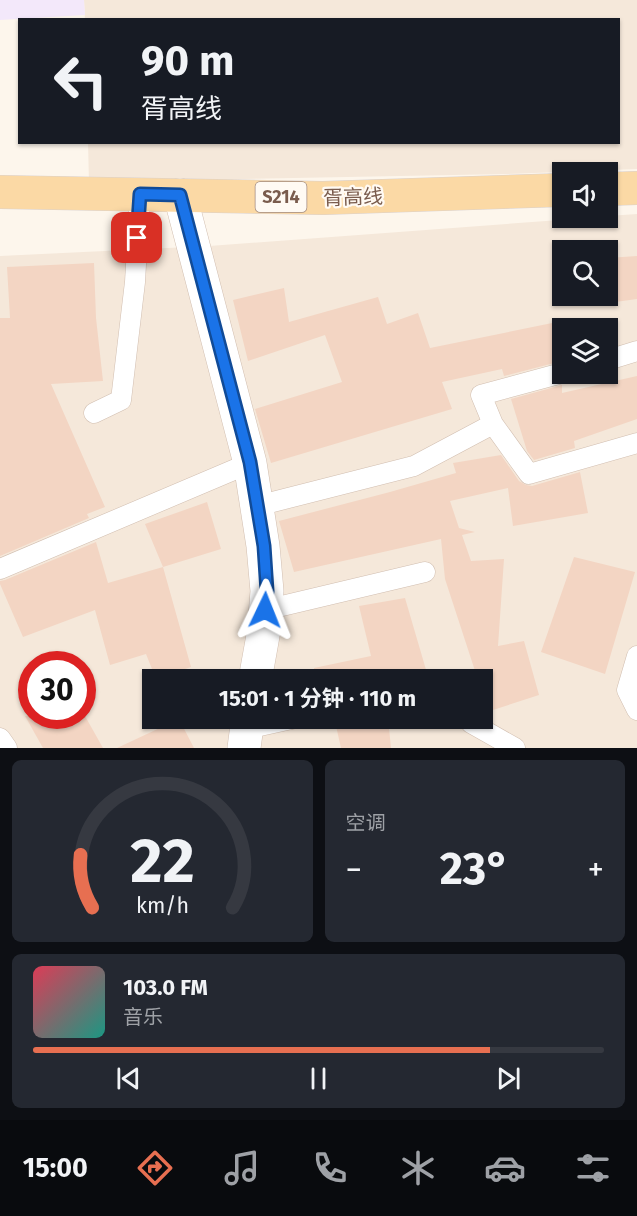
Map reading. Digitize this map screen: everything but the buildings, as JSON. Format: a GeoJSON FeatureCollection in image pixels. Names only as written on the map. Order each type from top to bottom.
{"type":"FeatureCollection","features":[{"type":"Feature","properties":{"kind":"main road"},"geometry":{"type":"LineString","coordinates":[[618,189],[637,188]]}},
{"type":"Feature","properties":{"kind":"main road","name":"胥高线"},"geometry":{"type":"LineString","coordinates":[[0,192],[323,198],[552,190]]}},
{"type":"Feature","properties":{"kind":"street"},"geometry":{"type":"LineString","coordinates":[[180,195],[250,462],[264,546],[267,591],[264,630],[257,669]]}},
{"type":"Feature","properties":{"kind":"lane"},"geometry":{"type":"LineString","coordinates":[[94,413],[121,400],[135,282],[140,194]]}},
{"type":"Feature","properties":{"kind":"lane"},"geometry":{"type":"LineString","coordinates":[[618,357],[637,351]]}},
{"type":"Feature","properties":{"kind":"lane"},"geometry":{"type":"LineString","coordinates":[[552,375],[481,395],[493,424],[529,474],[637,443]]}},
{"type":"Feature","properties":{"kind":"lane"},"geometry":{"type":"LineString","coordinates":[[257,506],[414,466],[493,424]]}},
{"type":"Feature","properties":{"kind":"lane"},"geometry":{"type":"LineString","coordinates":[[0,569],[250,462]]}},
{"type":"Feature","properties":{"kind":"lane"},"geometry":{"type":"LineString","coordinates":[[265,610],[425,572]]}},
{"type":"Feature","properties":{"kind":"lane"},"geometry":{"type":"LineString","coordinates":[[637,656],[627,690],[637,710]]}},
{"type":"Feature","properties":{"kind":"lane"},"geometry":{"type":"LineString","coordinates":[[482,729],[515,748]]}},
{"type":"Feature","properties":{"kind":"lane"},"geometry":{"type":"LineString","coordinates":[[0,738],[8,748]]}},
{"type":"Feature","properties":{"kind":"shaded area"},"geometry":{"type":"Polygon","coordinates":[[[0,0],[84,0],[85,15],[0,20],[0,0]]]}},
{"type":"Feature","properties":{"kind":"shaded area"},"geometry":{"type":"Polygon","coordinates":[[[84,0],[637,0],[637,169],[618,170],[618,162],[552,162],[552,172],[89,182],[88,144],[620,144],[620,18],[85,18],[84,0]]]}},
{"type":"Feature","properties":{"kind":"shaded area"},"geometry":{"type":"Polygon","coordinates":[[[637,214],[637,748],[0,748],[0,256],[209,246],[552,221],[552,228],[618,228],[618,215],[637,214]]]}},
{"type":"Feature","properties":{"kind":"route"},"geometry":{"type":"LineString","coordinates":[[137,238],[140,194],[180,195],[250,462],[264,546],[267,591],[265,610]]}}]}
